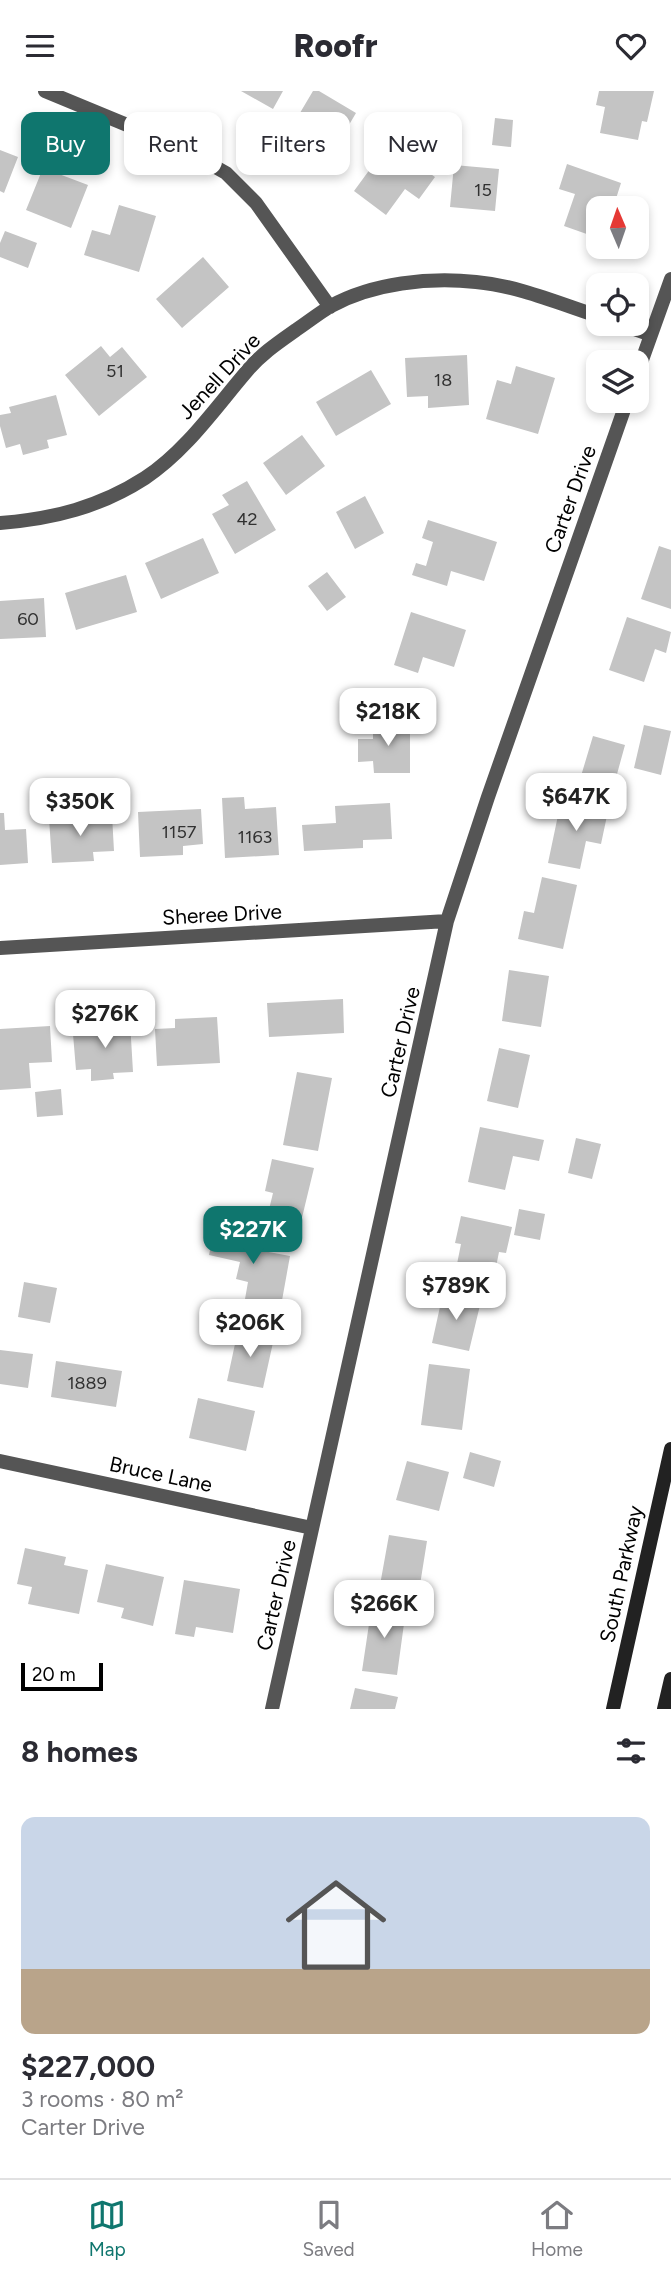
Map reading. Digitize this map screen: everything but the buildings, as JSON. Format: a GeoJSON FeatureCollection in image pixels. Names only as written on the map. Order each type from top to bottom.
{"type":"FeatureCollection","features":[{"type":"Feature","properties":{"kind":"main road","name":"South Parkway"},"geometry":{"type":"LineString","coordinates":[[613,1709],[671,1449]]}},
{"type":"Feature","properties":{"kind":"main road"},"geometry":{"type":"LineString","coordinates":[[664,1709],[671,1679]]}},
{"type":"Feature","properties":{"kind":"street"},"geometry":{"type":"LineString","coordinates":[[46,91],[178,146],[226,173],[256,203],[330,307]]}},
{"type":"Feature","properties":{"kind":"street"},"geometry":{"type":"LineString","coordinates":[[646,350],[671,279]]}},
{"type":"Feature","properties":{"kind":"street","name":"Jenell Drive"},"geometry":{"type":"LineString","coordinates":[[0,523],[72,513],[106,500],[147,477],[179,449],[232,391],[248,369],[271,348],[330,307],[352,296],[385,288],[437,281],[473,282],[532,294],[586,312]]}},
{"type":"Feature","properties":{"kind":"street","name":"Carter Drive"},"geometry":{"type":"LineString","coordinates":[[272,1709],[447,921],[623,413]]}},
{"type":"Feature","properties":{"kind":"street","name":"Sheree Drive"},"geometry":{"type":"LineString","coordinates":[[0,948],[447,921]]}},
{"type":"Feature","properties":{"kind":"street","name":"Bruce Lane"},"geometry":{"type":"LineString","coordinates":[[0,1461],[312,1528]]}}]}
